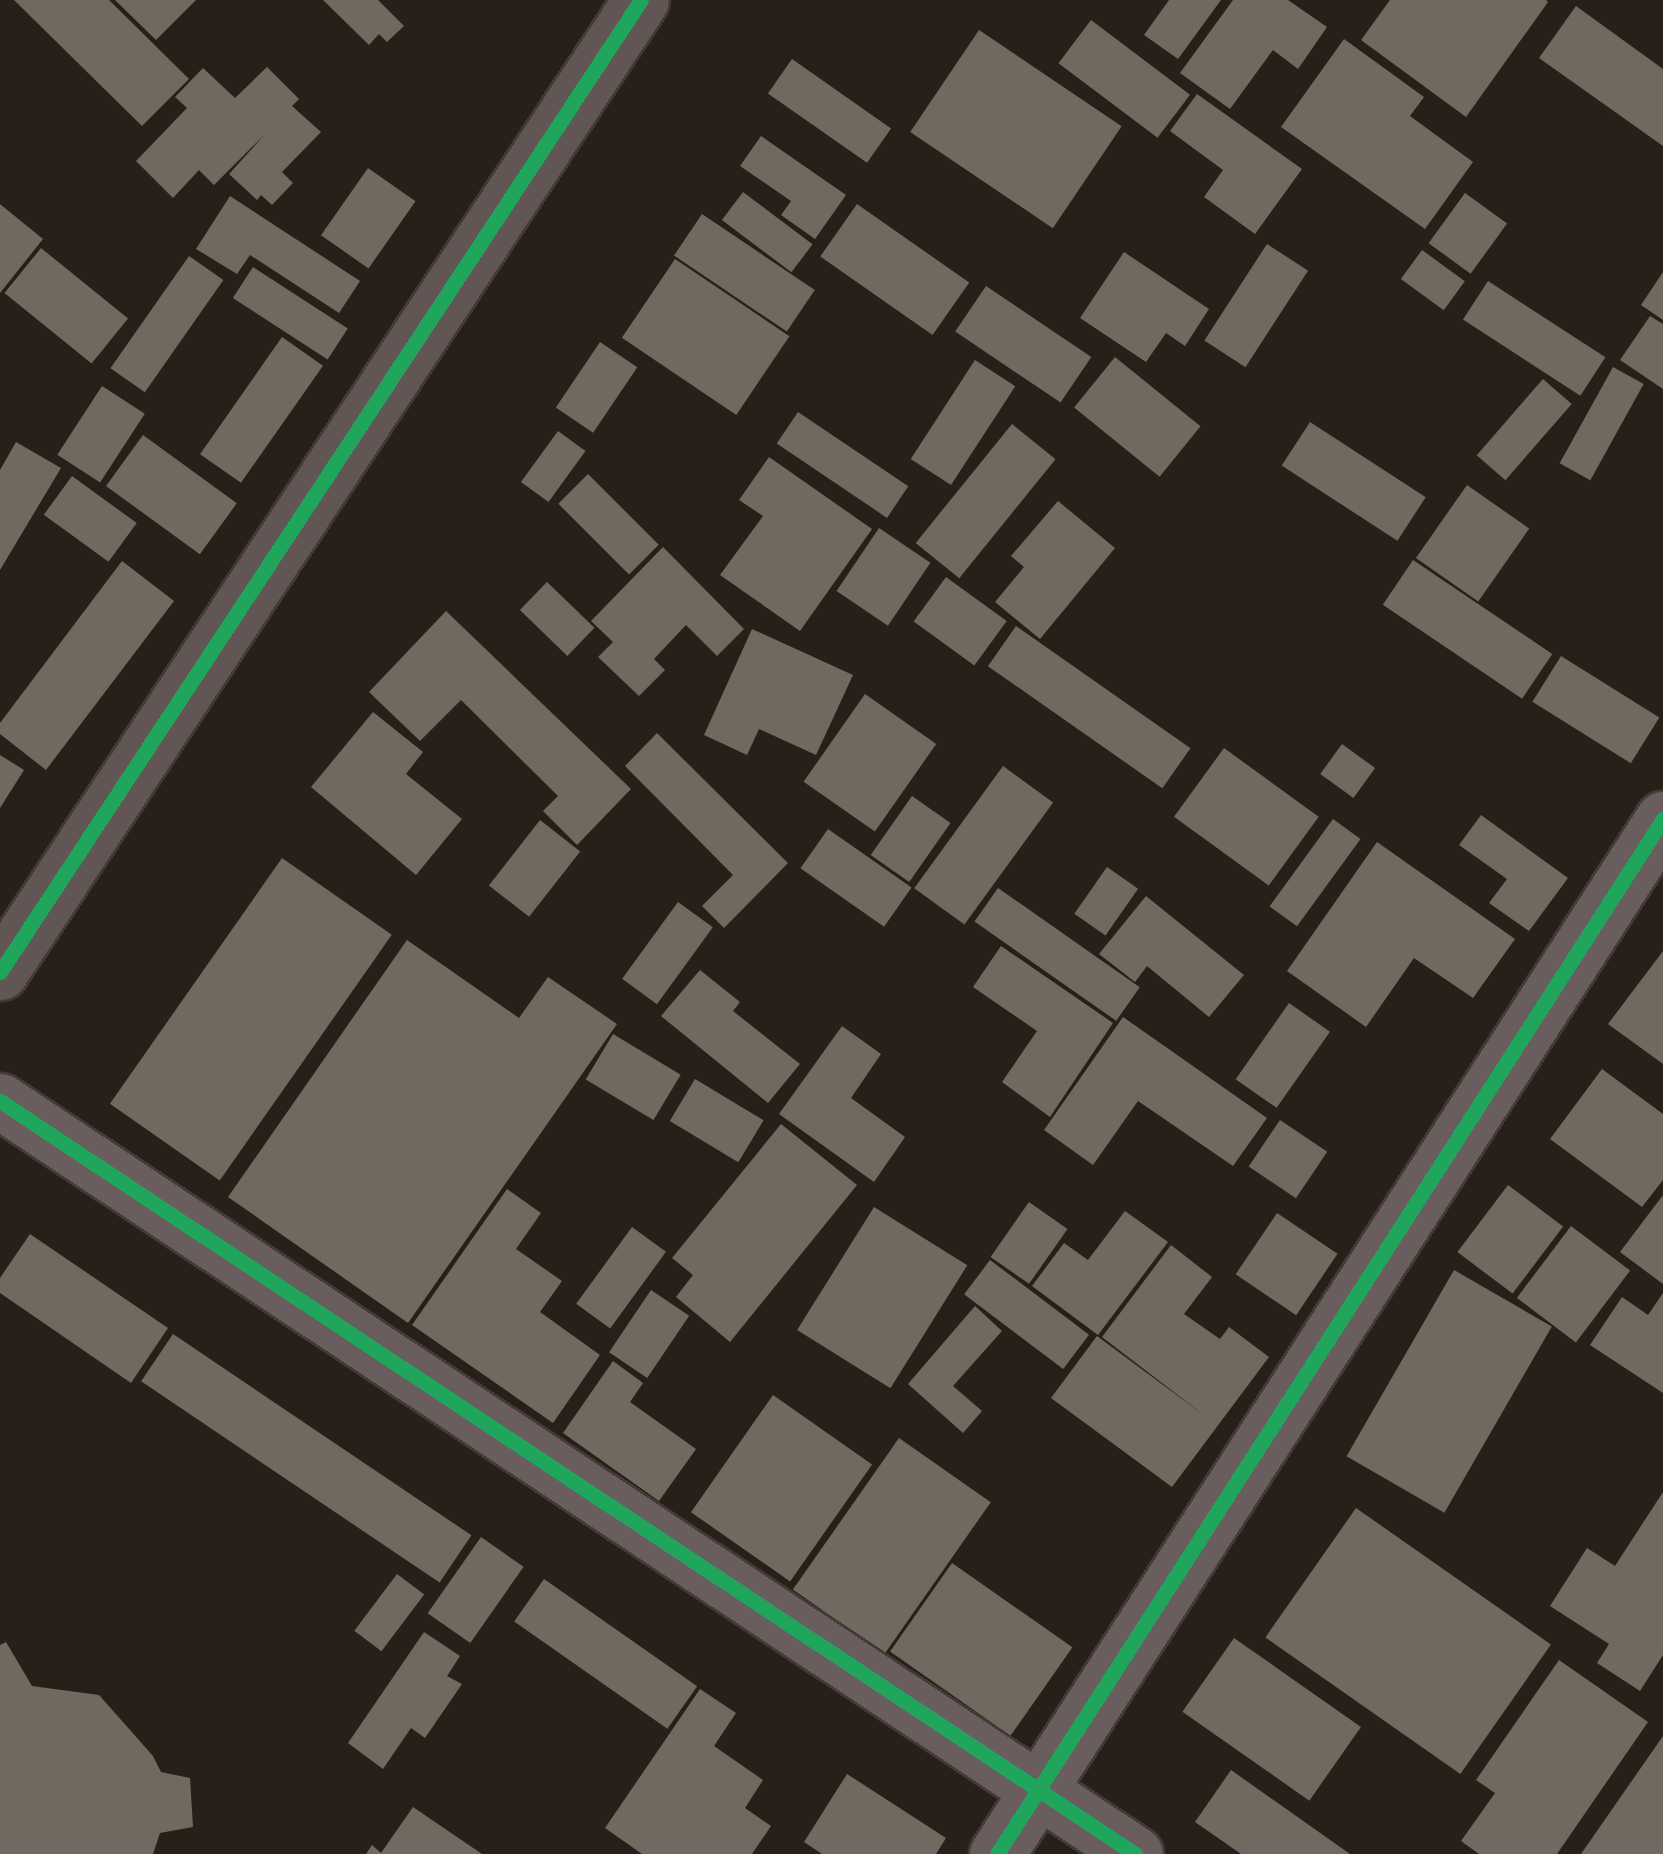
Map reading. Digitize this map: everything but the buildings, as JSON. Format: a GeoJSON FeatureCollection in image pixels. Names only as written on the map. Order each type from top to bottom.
{"type":"FeatureCollection","features":[{"type":"Feature","properties":{"kind":"street"},"geometry":{"type":"LineString","coordinates":[[0,972],[642,0]]}},
{"type":"Feature","properties":{"kind":"street"},"geometry":{"type":"LineString","coordinates":[[997,1854],[1663,818]]}},
{"type":"Feature","properties":{"kind":"street"},"geometry":{"type":"LineString","coordinates":[[0,1101],[1135,1854]]}},
{"type":"Feature","properties":{"kind":"cycle path"},"geometry":{"type":"LineString","coordinates":[[0,972],[641,0]]}},
{"type":"Feature","properties":{"kind":"cycle path"},"geometry":{"type":"LineString","coordinates":[[997,1854],[1663,819]]}},
{"type":"Feature","properties":{"kind":"cycle path"},"geometry":{"type":"LineString","coordinates":[[0,1101],[1135,1854]]}}]}
